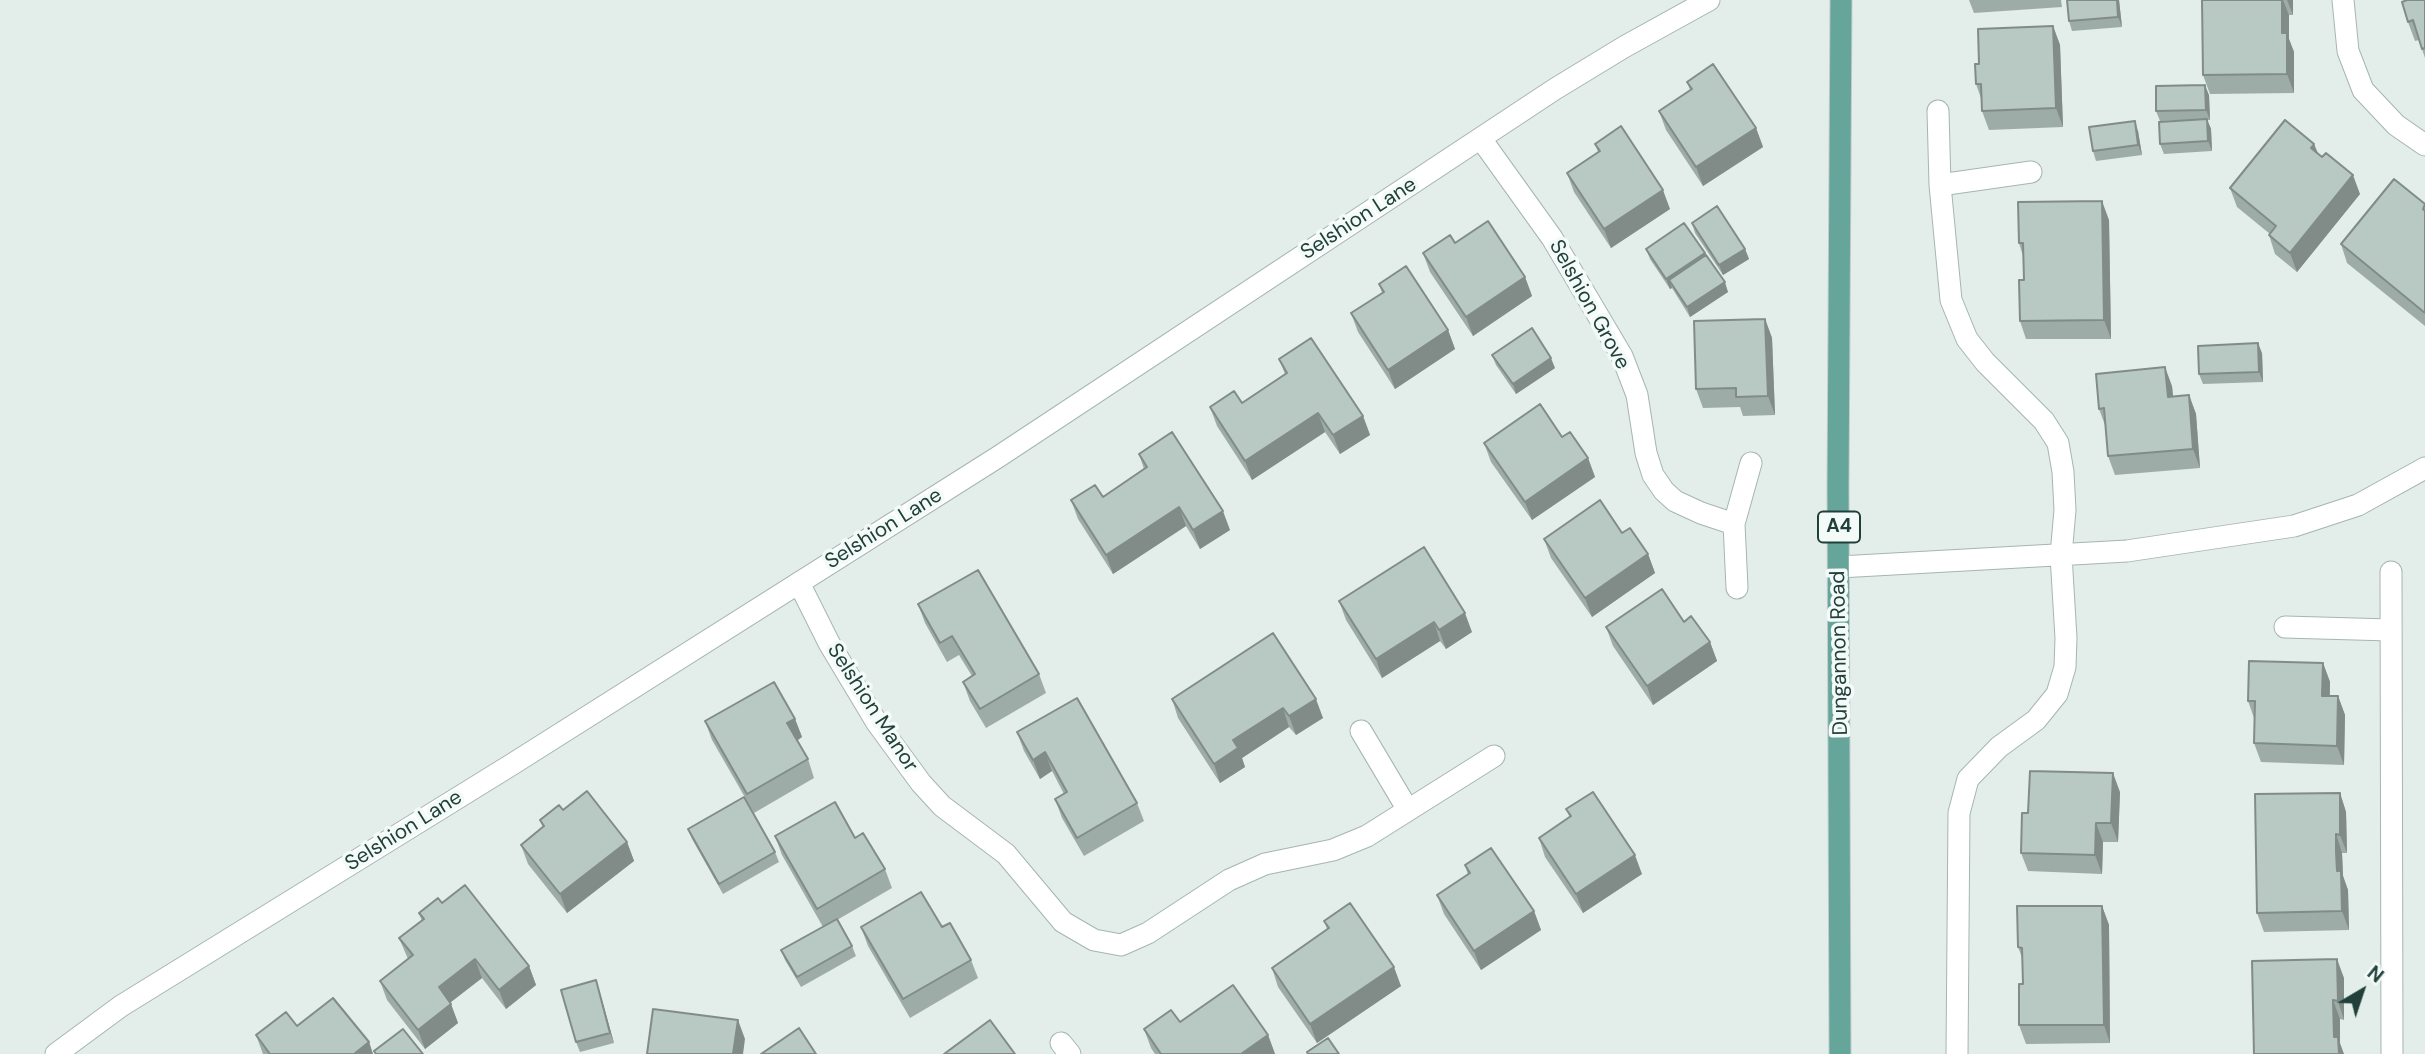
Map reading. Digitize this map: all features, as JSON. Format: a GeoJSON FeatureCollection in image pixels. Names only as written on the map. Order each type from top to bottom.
{"type":"FeatureCollection","features":[{"type":"Feature","properties":{"kind":"main road","name":"Dungannon Road"},"geometry":{"type":"LineString","coordinates":[[1840,1054],[1841,0]]}},
{"type":"Feature","properties":{"kind":"street","name":"Selshion Lane"},"geometry":{"type":"LineString","coordinates":[[56,1054],[121,1006],[523,758],[1010,449],[1555,89],[1709,0]]}},
{"type":"Feature","properties":{"kind":"street"},"geometry":{"type":"LineString","coordinates":[[2343,0],[2348,51],[2363,90],[2396,125],[2425,145]]}},
{"type":"Feature","properties":{"kind":"street"},"geometry":{"type":"LineString","coordinates":[[1938,111],[1940,185],[1951,300],[1967,338],[1984,362],[2044,421],[2058,443],[2065,510],[2061,555],[2066,638],[2064,667],[2057,694],[2036,720],[1998,747],[1968,779],[1959,813],[1957,1054]]}},
{"type":"Feature","properties":{"kind":"street","name":"Selshion Grove"},"geometry":{"type":"LineString","coordinates":[[1481,139],[1552,238],[1622,356],[1637,394],[1646,453],[1653,475],[1675,501],[1734,524]]}},
{"type":"Feature","properties":{"kind":"street"},"geometry":{"type":"LineString","coordinates":[[1940,185],[2031,172]]}},
{"type":"Feature","properties":{"kind":"street"},"geometry":{"type":"LineString","coordinates":[[1737,588],[1734,524],[1751,463]]}},
{"type":"Feature","properties":{"kind":"street"},"geometry":{"type":"LineString","coordinates":[[1839,567],[2127,551],[2294,526],[2358,505],[2425,468]]}},
{"type":"Feature","properties":{"kind":"street"},"geometry":{"type":"LineString","coordinates":[[2391,572],[2392,1054]]}},
{"type":"Feature","properties":{"kind":"street","name":"Selshion Manor"},"geometry":{"type":"LineString","coordinates":[[799,583],[829,643],[877,723],[922,783],[942,806],[1006,854],[1063,922],[1094,940],[1121,945],[1149,933],[1229,880],[1265,864],[1334,850],[1367,836],[1494,755]]}},
{"type":"Feature","properties":{"kind":"street"},"geometry":{"type":"LineString","coordinates":[[2286,627],[2390,630]]}},
{"type":"Feature","properties":{"kind":"street"},"geometry":{"type":"LineString","coordinates":[[1361,731],[1408,810]]}},
{"type":"Feature","properties":{"kind":"building"},"geometry":{"type":"Polygon","coordinates":[[[2067,0],[2117,0],[2118,17],[2069,21],[2067,0]]]}},
{"type":"Feature","properties":{"kind":"building"},"geometry":{"type":"Polygon","coordinates":[[[2202,0],[2282,0],[2282,33],[2287,33],[2287,74],[2203,75],[2202,0]]]}},
{"type":"Feature","properties":{"kind":"building"},"geometry":{"type":"Polygon","coordinates":[[[2425,0],[2425,48],[2422,49],[2413,20],[2408,22],[2402,2],[2425,0]]]}},
{"type":"Feature","properties":{"kind":"building"},"geometry":{"type":"Polygon","coordinates":[[[2053,26],[2056,108],[1982,111],[1981,84],[1976,84],[1975,64],[1979,64],[1978,29],[2053,26]]]}},
{"type":"Feature","properties":{"kind":"building"},"geometry":{"type":"Polygon","coordinates":[[[1713,64],[1756,128],[1696,167],[1659,111],[1692,89],[1687,82],[1713,64]]]}},
{"type":"Feature","properties":{"kind":"building"},"geometry":{"type":"Polygon","coordinates":[[[2205,85],[2206,110],[2156,111],[2156,86],[2205,85]]]}},
{"type":"Feature","properties":{"kind":"building"},"geometry":{"type":"Polygon","coordinates":[[[2207,119],[2208,141],[2160,144],[2159,122],[2207,119]]]}},
{"type":"Feature","properties":{"kind":"building"},"geometry":{"type":"Polygon","coordinates":[[[2285,120],[2314,144],[2311,148],[2322,157],[2326,153],[2353,175],[2290,253],[2269,235],[2276,226],[2230,188],[2285,120]]]}},
{"type":"Feature","properties":{"kind":"building"},"geometry":{"type":"Polygon","coordinates":[[[2135,121],[2138,145],[2093,151],[2089,127],[2135,121]]]}},
{"type":"Feature","properties":{"kind":"building"},"geometry":{"type":"Polygon","coordinates":[[[1621,126],[1663,190],[1604,229],[1567,173],[1600,151],[1595,144],[1621,126]]]}},
{"type":"Feature","properties":{"kind":"building"},"geometry":{"type":"Polygon","coordinates":[[[2394,179],[2425,204],[2425,313],[2341,244],[2394,179]]]}},
{"type":"Feature","properties":{"kind":"building"},"geometry":{"type":"Polygon","coordinates":[[[2102,201],[2104,320],[2020,321],[2019,280],[2024,280],[2023,243],[2019,243],[2018,202],[2102,201]]]}},
{"type":"Feature","properties":{"kind":"building"},"geometry":{"type":"Polygon","coordinates":[[[1717,206],[1745,249],[1719,265],[1692,223],[1717,206]]]}},
{"type":"Feature","properties":{"kind":"building"},"geometry":{"type":"Polygon","coordinates":[[[1488,221],[1525,277],[1466,317],[1423,253],[1450,235],[1455,243],[1488,221]]]}},
{"type":"Feature","properties":{"kind":"building"},"geometry":{"type":"Polygon","coordinates":[[[1684,223],[1705,253],[1666,279],[1646,249],[1684,223]]]}},
{"type":"Feature","properties":{"kind":"building"},"geometry":{"type":"Polygon","coordinates":[[[1706,255],[1725,282],[1687,307],[1669,280],[1706,255]]]}},
{"type":"Feature","properties":{"kind":"building"},"geometry":{"type":"Polygon","coordinates":[[[1406,266],[1448,330],[1388,370],[1351,313],[1384,292],[1379,284],[1406,266]]]}},
{"type":"Feature","properties":{"kind":"building"},"geometry":{"type":"Polygon","coordinates":[[[1765,319],[1768,396],[1736,397],[1736,388],[1696,389],[1694,321],[1765,319]]]}},
{"type":"Feature","properties":{"kind":"building"},"geometry":{"type":"Polygon","coordinates":[[[1532,328],[1551,358],[1513,384],[1492,355],[1532,328]]]}},
{"type":"Feature","properties":{"kind":"building"},"geometry":{"type":"Polygon","coordinates":[[[1311,338],[1363,416],[1333,435],[1318,413],[1245,461],[1210,407],[1234,391],[1242,403],[1287,373],[1279,359],[1311,338]]]}},
{"type":"Feature","properties":{"kind":"building"},"geometry":{"type":"Polygon","coordinates":[[[2258,343],[2259,372],[2199,374],[2198,346],[2258,343]]]}},
{"type":"Feature","properties":{"kind":"building"},"geometry":{"type":"Polygon","coordinates":[[[2165,367],[2168,397],[2189,395],[2193,449],[2108,456],[2104,408],[2099,409],[2096,374],[2165,367]]]}},
{"type":"Feature","properties":{"kind":"building"},"geometry":{"type":"Polygon","coordinates":[[[1540,404],[1562,437],[1570,432],[1588,458],[1525,502],[1484,443],[1540,404]]]}},
{"type":"Feature","properties":{"kind":"building"},"geometry":{"type":"Polygon","coordinates":[[[1172,432],[1223,511],[1193,530],[1179,507],[1106,555],[1071,500],[1095,485],[1103,497],[1147,467],[1139,454],[1172,432]]]}},
{"type":"Feature","properties":{"kind":"building"},"geometry":{"type":"Polygon","coordinates":[[[1600,500],[1622,533],[1630,528],[1648,554],[1585,598],[1544,539],[1600,500]]]}},
{"type":"Feature","properties":{"kind":"building"},"geometry":{"type":"Polygon","coordinates":[[[1424,547],[1465,613],[1439,630],[1434,622],[1376,659],[1339,601],[1424,547]]]}},
{"type":"Feature","properties":{"kind":"building"},"geometry":{"type":"Polygon","coordinates":[[[978,570],[1039,674],[980,709],[963,682],[975,674],[952,636],[940,643],[918,604],[978,570]]]}},
{"type":"Feature","properties":{"kind":"building"},"geometry":{"type":"Polygon","coordinates":[[[1662,589],[1684,622],[1691,616],[1710,642],[1647,686],[1606,627],[1662,589]]]}},
{"type":"Feature","properties":{"kind":"building"},"geometry":{"type":"Polygon","coordinates":[[[1273,633],[1316,699],[1289,716],[1283,708],[1233,740],[1238,748],[1214,764],[1172,699],[1273,633]]]}},
{"type":"Feature","properties":{"kind":"building"},"geometry":{"type":"Polygon","coordinates":[[[2249,661],[2323,663],[2322,696],[2338,696],[2337,746],[2254,743],[2255,701],[2248,701],[2249,661]]]}},
{"type":"Feature","properties":{"kind":"building"},"geometry":{"type":"Polygon","coordinates":[[[774,682],[795,719],[787,723],[808,759],[747,794],[705,721],[774,682]]]}},
{"type":"Feature","properties":{"kind":"building"},"geometry":{"type":"Polygon","coordinates":[[[1077,698],[1137,803],[1077,838],[1055,799],[1067,792],[1045,752],[1033,760],[1017,732],[1077,698]]]}},
{"type":"Feature","properties":{"kind":"building"},"geometry":{"type":"Polygon","coordinates":[[[2030,771],[2113,773],[2111,823],[2096,823],[2095,855],[2021,853],[2022,813],[2028,813],[2030,771]]]}},
{"type":"Feature","properties":{"kind":"building"},"geometry":{"type":"Polygon","coordinates":[[[587,791],[627,842],[560,894],[521,845],[544,826],[540,820],[559,805],[563,810],[587,791]]]}},
{"type":"Feature","properties":{"kind":"building"},"geometry":{"type":"Polygon","coordinates":[[[1593,792],[1635,855],[1576,894],[1539,838],[1571,816],[1566,809],[1593,792]]]}},
{"type":"Feature","properties":{"kind":"building"},"geometry":{"type":"Polygon","coordinates":[[[2340,793],[2340,835],[2336,834],[2336,852],[2337,871],[2341,871],[2342,911],[2257,913],[2255,794],[2340,793]]]}},
{"type":"Feature","properties":{"kind":"building"},"geometry":{"type":"Polygon","coordinates":[[[744,797],[775,852],[719,884],[688,829],[744,797]]]}},
{"type":"Feature","properties":{"kind":"building"},"geometry":{"type":"Polygon","coordinates":[[[835,802],[855,838],[863,833],[885,869],[817,909],[775,836],[835,802]]]}},
{"type":"Feature","properties":{"kind":"building"},"geometry":{"type":"Polygon","coordinates":[[[1491,848],[1534,911],[1474,951],[1437,895],[1470,873],[1465,865],[1491,848]]]}},
{"type":"Feature","properties":{"kind":"building"},"geometry":{"type":"Polygon","coordinates":[[[465,885],[529,966],[499,990],[475,959],[439,987],[451,1004],[418,1030],[380,981],[413,955],[399,938],[424,919],[419,913],[438,898],[442,903],[465,885]]]}},
{"type":"Feature","properties":{"kind":"building"},"geometry":{"type":"Polygon","coordinates":[[[921,892],[942,927],[950,923],[971,960],[903,999],[861,927],[921,892]]]}},
{"type":"Feature","properties":{"kind":"building"},"geometry":{"type":"Polygon","coordinates":[[[1350,903],[1394,967],[1310,1024],[1272,968],[1329,928],[1324,921],[1350,903]]]}},
{"type":"Feature","properties":{"kind":"building"},"geometry":{"type":"Polygon","coordinates":[[[2017,906],[2102,906],[2104,1025],[2019,1025],[2019,984],[2023,984],[2022,948],[2018,947],[2017,906]]]}},
{"type":"Feature","properties":{"kind":"building"},"geometry":{"type":"Polygon","coordinates":[[[837,919],[852,946],[797,977],[781,950],[837,919]]]}},
{"type":"Feature","properties":{"kind":"building"},"geometry":{"type":"Polygon","coordinates":[[[2337,959],[2338,1001],[2333,1000],[2334,1037],[2338,1037],[2339,1054],[2254,1054],[2252,961],[2337,959]]]}},
{"type":"Feature","properties":{"kind":"building"},"geometry":{"type":"Polygon","coordinates":[[[596,980],[610,1033],[576,1042],[561,990],[596,980]]]}},
{"type":"Feature","properties":{"kind":"building"},"geometry":{"type":"Polygon","coordinates":[[[1233,985],[1268,1035],[1241,1054],[1161,1054],[1144,1029],[1171,1010],[1180,1022],[1233,985]]]}},
{"type":"Feature","properties":{"kind":"building"},"geometry":{"type":"Polygon","coordinates":[[[333,998],[369,1042],[354,1054],[270,1054],[256,1035],[286,1012],[297,1026],[333,998]]]}},
{"type":"Feature","properties":{"kind":"building"},"geometry":{"type":"Polygon","coordinates":[[[653,1009],[738,1020],[733,1054],[647,1054],[653,1009]]]}},
{"type":"Feature","properties":{"kind":"building"},"geometry":{"type":"Polygon","coordinates":[[[990,1020],[1015,1054],[944,1054],[990,1020]]]}},
{"type":"Feature","properties":{"kind":"building"},"geometry":{"type":"Polygon","coordinates":[[[799,1028],[816,1054],[761,1054],[799,1028]]]}},
{"type":"Feature","properties":{"kind":"building"},"geometry":{"type":"Polygon","coordinates":[[[403,1029],[423,1054],[376,1054],[374,1051],[403,1029]]]}},
{"type":"Feature","properties":{"kind":"building"},"geometry":{"type":"Polygon","coordinates":[[[1328,1038],[1339,1054],[1308,1054],[1307,1052],[1328,1038]]]}}]}
